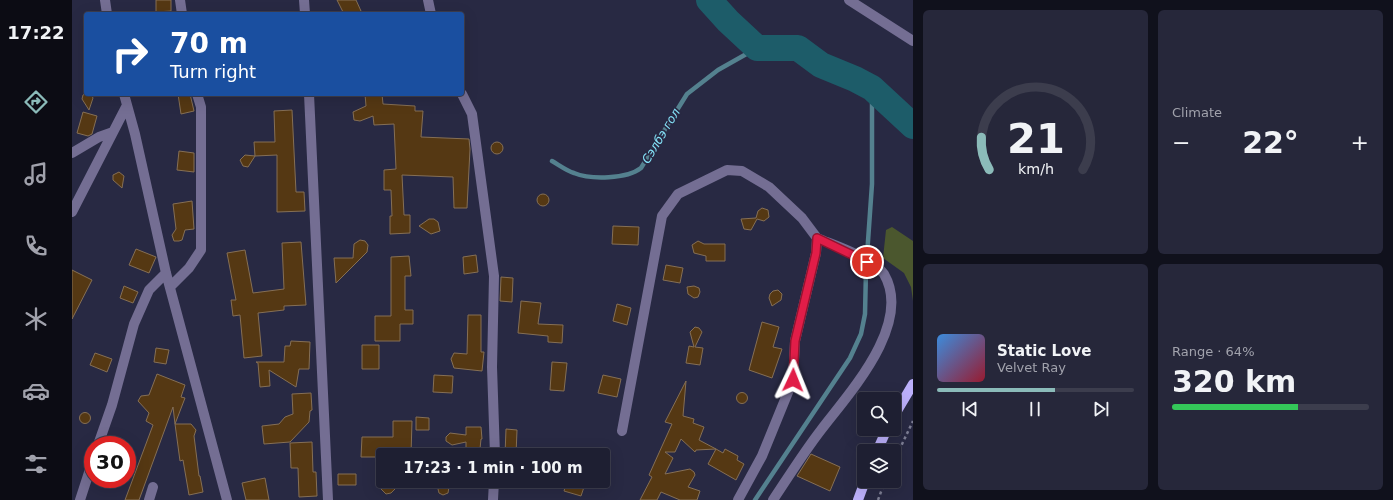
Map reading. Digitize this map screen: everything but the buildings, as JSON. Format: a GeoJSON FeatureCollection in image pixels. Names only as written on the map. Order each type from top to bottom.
{"type":"FeatureCollection","features":[{"type":"Feature","properties":{"kind":"main road"},"geometry":{"type":"LineString","coordinates":[[901,404],[913,384]]}},
{"type":"Feature","properties":{"kind":"main road"},"geometry":{"type":"LineString","coordinates":[[858,500],[862,488]]}},
{"type":"Feature","properties":{"kind":"street"},"geometry":{"type":"LineString","coordinates":[[105,0],[107,12]]}},
{"type":"Feature","properties":{"kind":"street"},"geometry":{"type":"LineString","coordinates":[[180,0],[182,12]]}},
{"type":"Feature","properties":{"kind":"street"},"geometry":{"type":"LineString","coordinates":[[304,0],[305,12]]}},
{"type":"Feature","properties":{"kind":"street"},"geometry":{"type":"LineString","coordinates":[[428,0],[431,12]]}},
{"type":"Feature","properties":{"kind":"street"},"geometry":{"type":"LineString","coordinates":[[849,0],[913,41]]}},
{"type":"Feature","properties":{"kind":"street"},"geometry":{"type":"LineString","coordinates":[[124,96],[135,134],[166,273],[226,500]]}},
{"type":"Feature","properties":{"kind":"street"},"geometry":{"type":"LineString","coordinates":[[170,287],[193,264],[201,250],[201,108],[198,96]]}},
{"type":"Feature","properties":{"kind":"street"},"geometry":{"type":"LineString","coordinates":[[309,96],[328,500]]}},
{"type":"Feature","properties":{"kind":"street"},"geometry":{"type":"LineString","coordinates":[[463,96],[472,114],[494,276],[492,367],[495,448]]}},
{"type":"Feature","properties":{"kind":"street"},"geometry":{"type":"LineString","coordinates":[[72,212],[126,106]]}},
{"type":"Feature","properties":{"kind":"street"},"geometry":{"type":"LineString","coordinates":[[72,153],[99,137],[113,132]]}},
{"type":"Feature","properties":{"kind":"street"},"geometry":{"type":"LineString","coordinates":[[622,431],[662,216],[678,194],[727,170],[742,171],[769,188],[802,218],[817,238],[856,255],[879,268],[892,287],[896,301],[894,315],[886,340],[868,372],[810,444],[773,500]]}},
{"type":"Feature","properties":{"kind":"street"},"geometry":{"type":"LineString","coordinates":[[738,500],[762,456],[793,380],[795,341],[816,253],[817,238]]}},
{"type":"Feature","properties":{"kind":"street"},"geometry":{"type":"LineString","coordinates":[[101,436],[112,405],[134,324],[148,290],[166,273]]}},
{"type":"Feature","properties":{"kind":"street"},"geometry":{"type":"LineString","coordinates":[[149,500],[153,487]]}},
{"type":"Feature","properties":{"kind":"street"},"geometry":{"type":"LineString","coordinates":[[80,500],[84,488]]}},
{"type":"Feature","properties":{"kind":"street"},"geometry":{"type":"LineString","coordinates":[[493,500],[494,488]]}},
{"type":"Feature","properties":{"kind":"path"},"geometry":{"type":"LineString","coordinates":[[901,446],[913,421]]}},
{"type":"Feature","properties":{"kind":"path"},"geometry":{"type":"LineString","coordinates":[[878,500],[882,488]]}},
{"type":"Feature","properties":{"kind":"green space"},"geometry":{"type":"Polygon","coordinates":[[[892,227],[913,241],[913,301],[911,287],[904,273],[883,258],[886,230],[892,227]]]}},
{"type":"Feature","properties":{"kind":"waterway","name":"Сэлбэ гол"},"geometry":{"type":"LineString","coordinates":[[709,0],[728,21],[757,48],[798,48],[821,65],[855,79],[872,88],[913,126]]}},
{"type":"Feature","properties":{"kind":"waterway","name":"Сэлбэ гол"},"geometry":{"type":"LineString","coordinates":[[552,161],[571,172],[590,177],[609,177],[635,172],[641,168],[687,94],[718,70],[757,48]]}},
{"type":"Feature","properties":{"kind":"waterway"},"geometry":{"type":"LineString","coordinates":[[755,500],[850,358],[861,334],[865,314],[866,270],[872,184],[872,88]]}},
{"type":"Feature","properties":{"kind":"route"},"geometry":{"type":"LineString","coordinates":[[793,380],[795,341],[806,300],[816,253],[817,238],[856,255],[867,262]]}}]}
